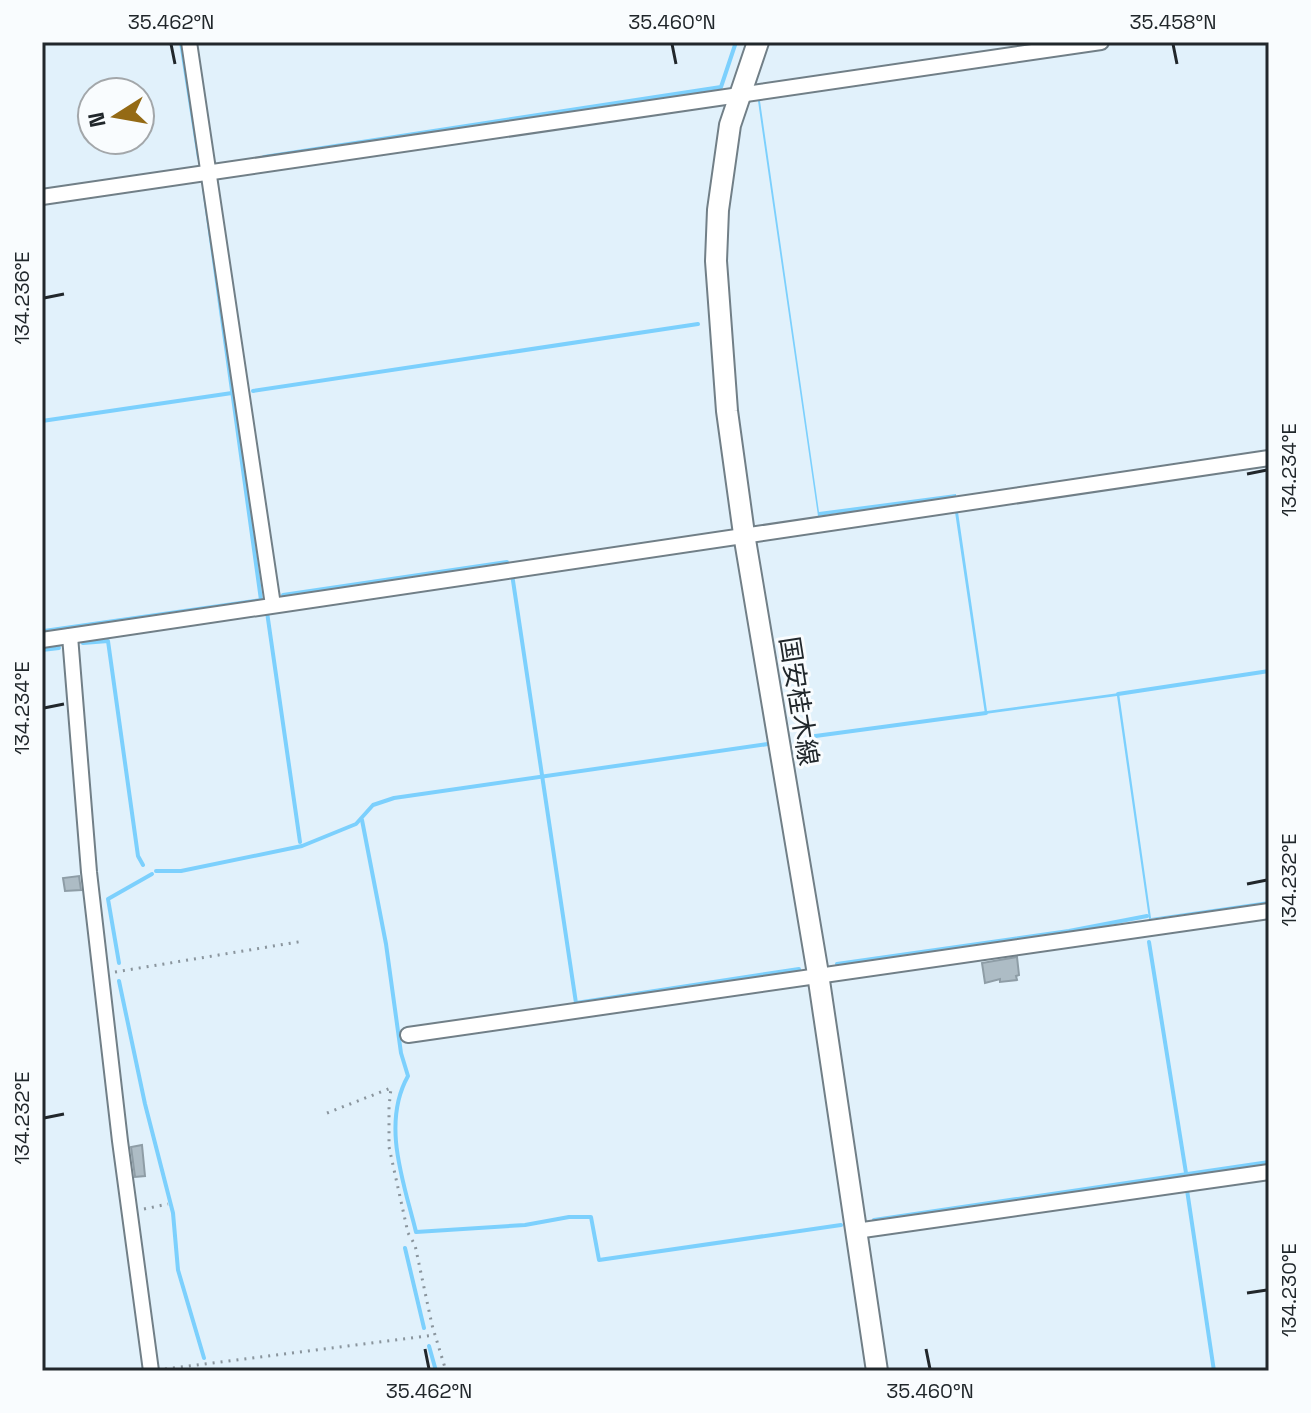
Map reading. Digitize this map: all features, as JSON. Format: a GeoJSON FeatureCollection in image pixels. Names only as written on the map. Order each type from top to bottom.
{"type":"FeatureCollection","features":[{"type":"Feature","properties":{"kind":"main road","name":"国安桂木線"},"geometry":{"type":"LineString","coordinates":[[758,42],[730,125],[723,168],[716,261],[727,411],[744,534],[818,974],[877,1371]]}},
{"type":"Feature","properties":{"kind":"street"},"geometry":{"type":"LineString","coordinates":[[189,42],[273,605]]}},
{"type":"Feature","properties":{"kind":"street"},"geometry":{"type":"LineString","coordinates":[[42,197],[1101,42]]}},
{"type":"Feature","properties":{"kind":"street"},"geometry":{"type":"LineString","coordinates":[[42,640],[1269,458]]}},
{"type":"Feature","properties":{"kind":"street"},"geometry":{"type":"LineString","coordinates":[[70,636],[101,974],[129,1212],[153,1371]]}},
{"type":"Feature","properties":{"kind":"street"},"geometry":{"type":"LineString","coordinates":[[408,1035],[1269,911]]}},
{"type":"Feature","properties":{"kind":"street"},"geometry":{"type":"LineString","coordinates":[[856,1231],[1269,1172]]}},
{"type":"Feature","properties":{"kind":"path"},"geometry":{"type":"LineString","coordinates":[[101,974],[304,941]]}},
{"type":"Feature","properties":{"kind":"path"},"geometry":{"type":"LineString","coordinates":[[327,1113],[391,1088],[389,1147],[408,1233],[415,1245],[446,1371]]}},
{"type":"Feature","properties":{"kind":"path"},"geometry":{"type":"LineString","coordinates":[[129,1212],[168,1204]]}},
{"type":"Feature","properties":{"kind":"path"},"geometry":{"type":"LineString","coordinates":[[153,1371],[435,1335]]}},
{"type":"Feature","properties":{"kind":"water"},"geometry":{"type":"Polygon","coordinates":[[[758,101],[819,512],[956,494],[956,497],[818,516],[758,101]]]}},
{"type":"Feature","properties":{"kind":"water"},"geometry":{"type":"Polygon","coordinates":[[[955,512],[958,512],[987,711],[1119,693],[1151,918],[1269,901],[1269,904],[1149,919],[1117,696],[985,714],[955,512]]]}},
{"type":"Feature","properties":{"kind":"building"},"geometry":{"type":"Polygon","coordinates":[[[79,876],[81,890],[65,891],[63,878],[79,876]]]}},
{"type":"Feature","properties":{"kind":"building"},"geometry":{"type":"Polygon","coordinates":[[[1017,957],[1017,980],[1000,982],[1000,979],[985,983],[982,963],[1017,957]]]}},
{"type":"Feature","properties":{"kind":"building"},"geometry":{"type":"Polygon","coordinates":[[[142,1145],[145,1176],[135,1177],[131,1147],[142,1145]]]}},
{"type":"Feature","properties":{"kind":"waterway"},"geometry":{"type":"LineString","coordinates":[[181,42],[199,158]]}},
{"type":"Feature","properties":{"kind":"waterway"},"geometry":{"type":"LineString","coordinates":[[264,157],[721,87],[736,42]]}},
{"type":"Feature","properties":{"kind":"waterway"},"geometry":{"type":"LineString","coordinates":[[44,631],[261,600],[204,188]]}},
{"type":"Feature","properties":{"kind":"waterway"},"geometry":{"type":"LineString","coordinates":[[253,391],[698,324]]}},
{"type":"Feature","properties":{"kind":"waterway"},"geometry":{"type":"LineString","coordinates":[[42,421],[232,393]]}},
{"type":"Feature","properties":{"kind":"waterway"},"geometry":{"type":"LineString","coordinates":[[283,595],[507,562]]}},
{"type":"Feature","properties":{"kind":"waterway"},"geometry":{"type":"LineString","coordinates":[[512,574],[576,1003],[799,969]]}},
{"type":"Feature","properties":{"kind":"waterway"},"geometry":{"type":"LineString","coordinates":[[267,612],[300,842]]}},
{"type":"Feature","properties":{"kind":"waterway"},"geometry":{"type":"LineString","coordinates":[[83,643],[108,641],[138,856],[143,865]]}},
{"type":"Feature","properties":{"kind":"waterway"},"geometry":{"type":"LineString","coordinates":[[42,650],[59,648]]}},
{"type":"Feature","properties":{"kind":"waterway"},"geometry":{"type":"LineString","coordinates":[[1118,694],[1269,671]]}},
{"type":"Feature","properties":{"kind":"waterway"},"geometry":{"type":"LineString","coordinates":[[808,737],[986,713]]}},
{"type":"Feature","properties":{"kind":"waterway"},"geometry":{"type":"LineString","coordinates":[[156,871],[181,871],[302,846],[356,824],[373,805],[394,798],[768,744]]}},
{"type":"Feature","properties":{"kind":"waterway"},"geometry":{"type":"LineString","coordinates":[[362,820],[386,944],[401,1053],[408,1076],[396,1114],[397,1154],[416,1232],[591,1217],[599,1260],[841,1225]]}},
{"type":"Feature","properties":{"kind":"waterway"},"geometry":{"type":"LineString","coordinates":[[119,963],[108,899],[152,874]]}},
{"type":"Feature","properties":{"kind":"waterway"},"geometry":{"type":"LineString","coordinates":[[837,964],[1069,931],[1147,916]]}},
{"type":"Feature","properties":{"kind":"waterway"},"geometry":{"type":"LineString","coordinates":[[1149,942],[1186,1173]]}},
{"type":"Feature","properties":{"kind":"waterway"},"geometry":{"type":"LineString","coordinates":[[119,981],[145,1104],[173,1213],[178,1270],[204,1358]]}},
{"type":"Feature","properties":{"kind":"waterway"},"geometry":{"type":"LineString","coordinates":[[874,1220],[1269,1162]]}},
{"type":"Feature","properties":{"kind":"waterway"},"geometry":{"type":"LineString","coordinates":[[1187,1190],[1214,1371]]}},
{"type":"Feature","properties":{"kind":"waterway"},"geometry":{"type":"LineString","coordinates":[[405,1248],[424,1328]]}},
{"type":"Feature","properties":{"kind":"waterway"},"geometry":{"type":"LineString","coordinates":[[429,1346],[436,1371]]}}]}
